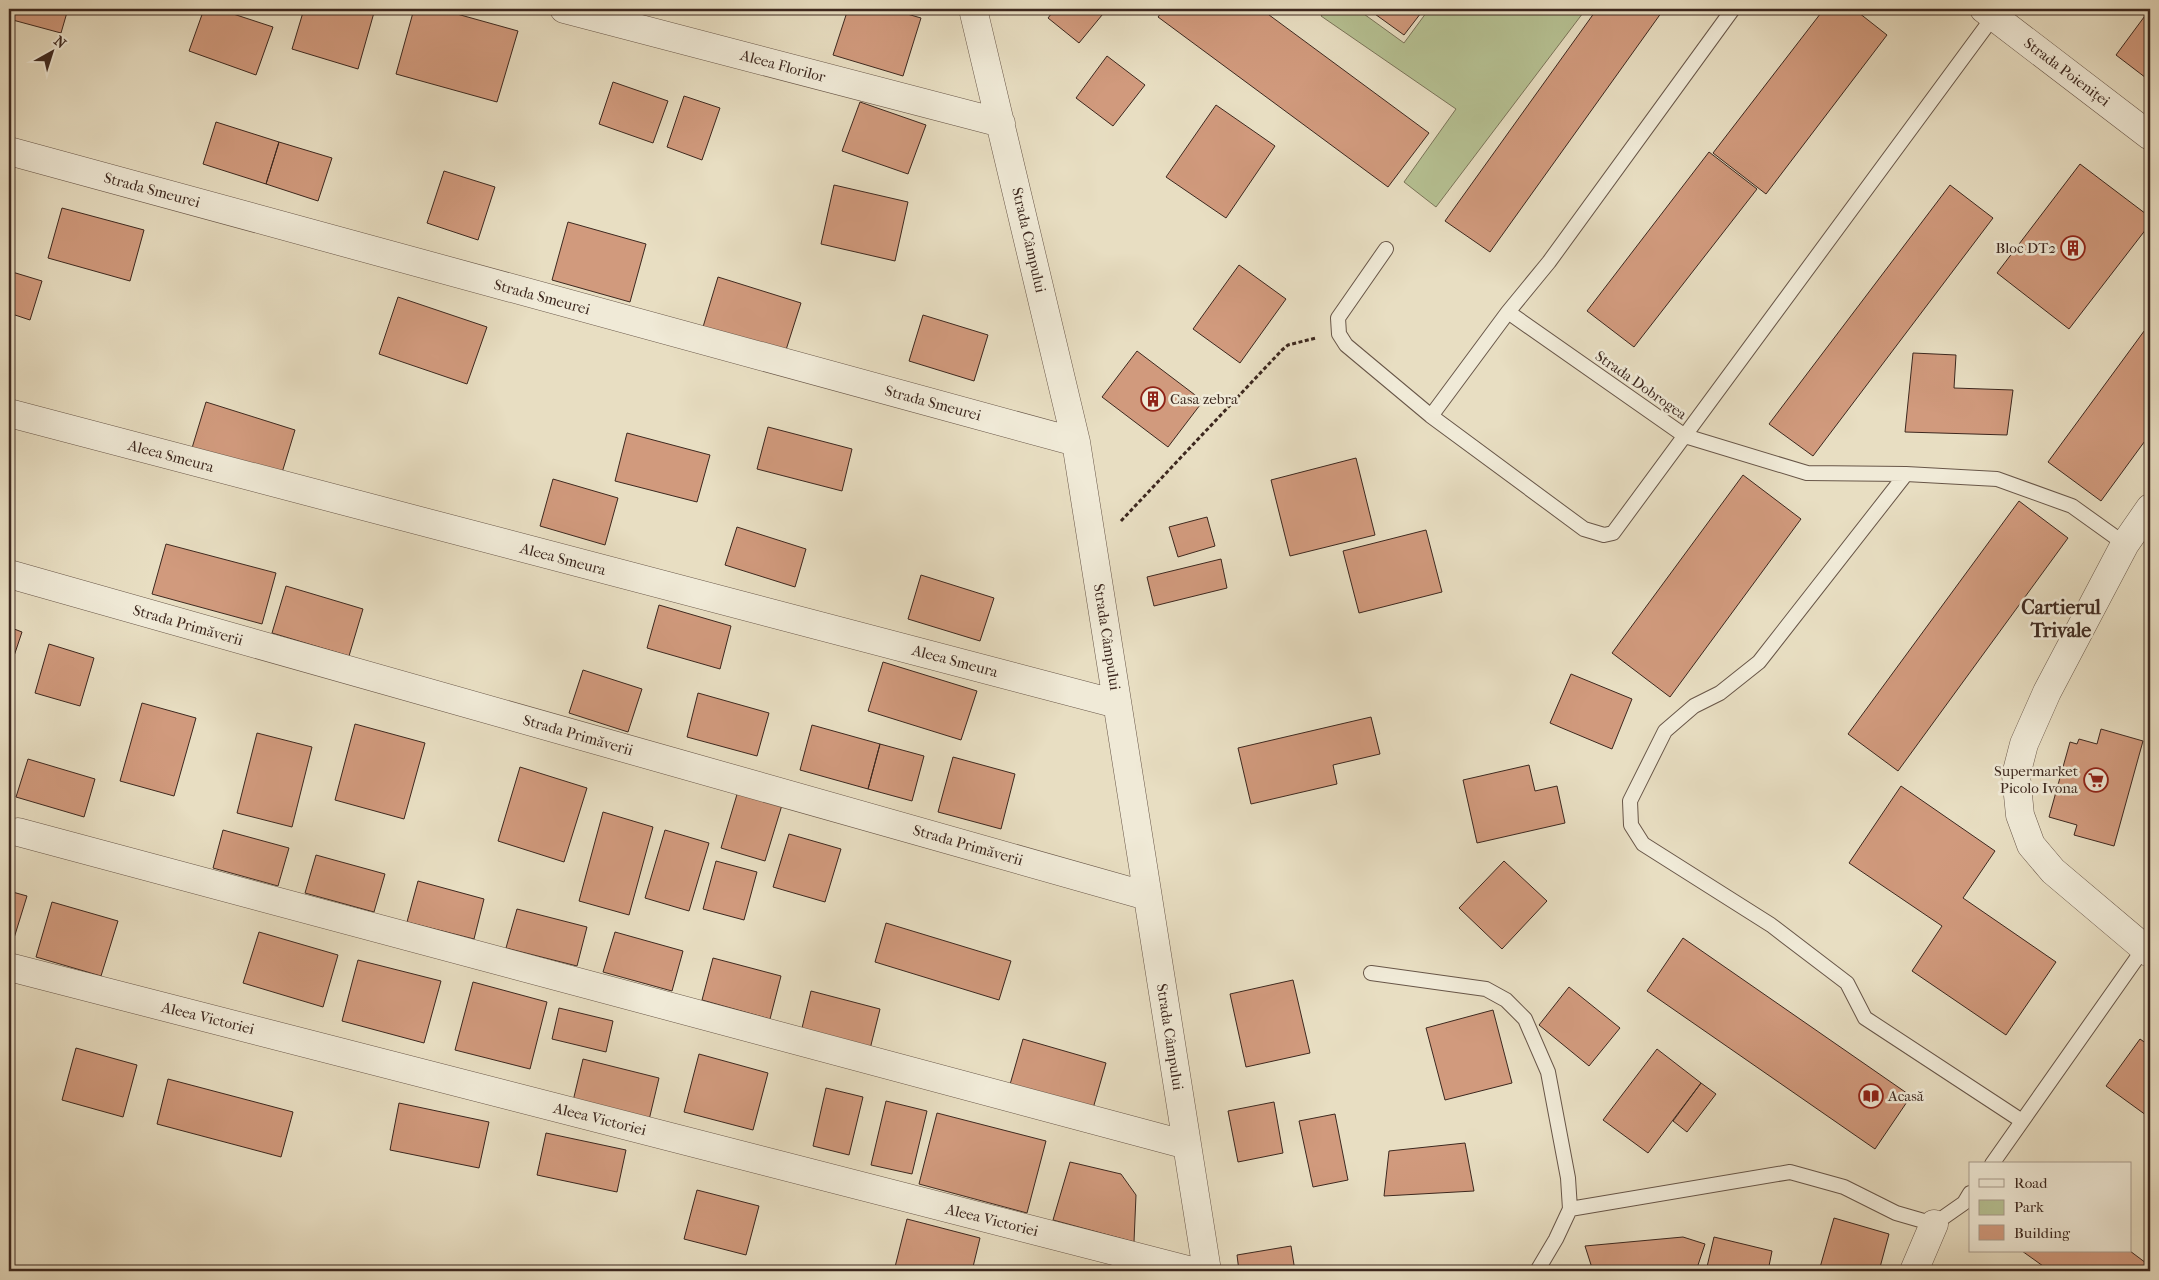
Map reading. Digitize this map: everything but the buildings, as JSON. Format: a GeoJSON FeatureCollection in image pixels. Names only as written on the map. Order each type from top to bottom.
{"type":"FeatureCollection","features":[{"type":"Feature","properties":{"kind":"street","name":"Aleea Florilor"},"geometry":{"type":"LineString","coordinates":[[564,9],[1001,123]]}},
{"type":"Feature","properties":{"kind":"street","name":"Strada Câmpului"},"geometry":{"type":"LineString","coordinates":[[968,10],[1001,123],[1076,442],[1207,1271]]}},
{"type":"Feature","properties":{"kind":"street","name":"Strada Poieniței"},"geometry":{"type":"LineString","coordinates":[[1992,11],[2150,136]]}},
{"type":"Feature","properties":{"kind":"street","name":"Strada Smeurei"},"geometry":{"type":"LineString","coordinates":[[9,152],[1076,442]]}},
{"type":"Feature","properties":{"kind":"street","name":"Aleea Smeura"},"geometry":{"type":"LineString","coordinates":[[9,413],[1117,704]]}},
{"type":"Feature","properties":{"kind":"street"},"geometry":{"type":"LineString","coordinates":[[2147,950],[2053,872],[2031,845],[2020,814],[2016,775],[2024,744],[2047,692],[2125,544],[2150,508]]}},
{"type":"Feature","properties":{"kind":"street","name":"Strada Primăverii"},"geometry":{"type":"LineString","coordinates":[[9,574],[1148,896]]}},
{"type":"Feature","properties":{"kind":"street"},"geometry":{"type":"LineString","coordinates":[[18,832],[1187,1146]]}},
{"type":"Feature","properties":{"kind":"street","name":"Aleea Victoriei"},"geometry":{"type":"LineString","coordinates":[[9,966],[1192,1271]]}},
{"type":"Feature","properties":{"kind":"street"},"geometry":{"type":"LineString","coordinates":[[1914,1271],[1934,1224]]}},
{"type":"Feature","properties":{"kind":"lane"},"geometry":{"type":"LineString","coordinates":[[1431,416],[1508,312],[1549,262],[1733,9]]}},
{"type":"Feature","properties":{"kind":"lane"},"geometry":{"type":"LineString","coordinates":[[1386,249],[1338,318],[1339,334],[1346,345],[1431,416],[1584,529],[1604,535],[1613,533],[1620,526],[1992,11]]}},
{"type":"Feature","properties":{"kind":"lane","name":"Strada Dobrogea"},"geometry":{"type":"LineString","coordinates":[[1508,312],[1685,436],[1807,473],[1906,474],[1997,479],[2072,506],[2125,544]]}},
{"type":"Feature","properties":{"kind":"lane"},"geometry":{"type":"LineString","coordinates":[[1906,474],[1759,662],[1720,693],[1694,706],[1665,731],[1630,801],[1631,825],[1643,844],[1771,925],[1847,983],[1865,1018],[2022,1121]]}},
{"type":"Feature","properties":{"kind":"lane"},"geometry":{"type":"LineString","coordinates":[[1993,1162],[2147,950]]}},
{"type":"Feature","properties":{"kind":"lane"},"geometry":{"type":"LineString","coordinates":[[1372,973],[1486,989],[1506,1000],[1525,1019],[1548,1072],[1568,1178],[1570,1209],[1556,1239],[1537,1271]]}},
{"type":"Feature","properties":{"kind":"lane"},"geometry":{"type":"LineString","coordinates":[[1570,1209],[1790,1172],[1844,1187],[1896,1213],[1934,1224],[1964,1203],[1969,1196]]}},
{"type":"Feature","properties":{"kind":"path"},"geometry":{"type":"LineString","coordinates":[[1093,551],[1282,350],[1305,340],[1339,334]]}},
{"type":"Feature","properties":{"kind":"green space"},"geometry":{"type":"Polygon","coordinates":[[[1326,9],[1357,9],[1404,43],[1429,9],[1586,9],[1436,207],[1404,182],[1456,109],[1321,16],[1326,9]]]}},
{"type":"Feature","properties":{"kind":"place","name":"Bloc DT2"},"geometry":{"type":"Point","coordinates":[2073,248]}},
{"type":"Feature","properties":{"kind":"place","name":"Casa zebra"},"geometry":{"type":"Point","coordinates":[1153,399]}},
{"type":"Feature","properties":{"kind":"place","name":"Supermarket Picolo Ivona"},"geometry":{"type":"Point","coordinates":[2096,780]}},
{"type":"Feature","properties":{"kind":"place","name":"Acasă"},"geometry":{"type":"Point","coordinates":[1871,1096]}},
{"type":"Feature","properties":{"kind":"district","name":"Cartierul Trivale"},"geometry":{"type":"Point","coordinates":[2061,618]}}]}
